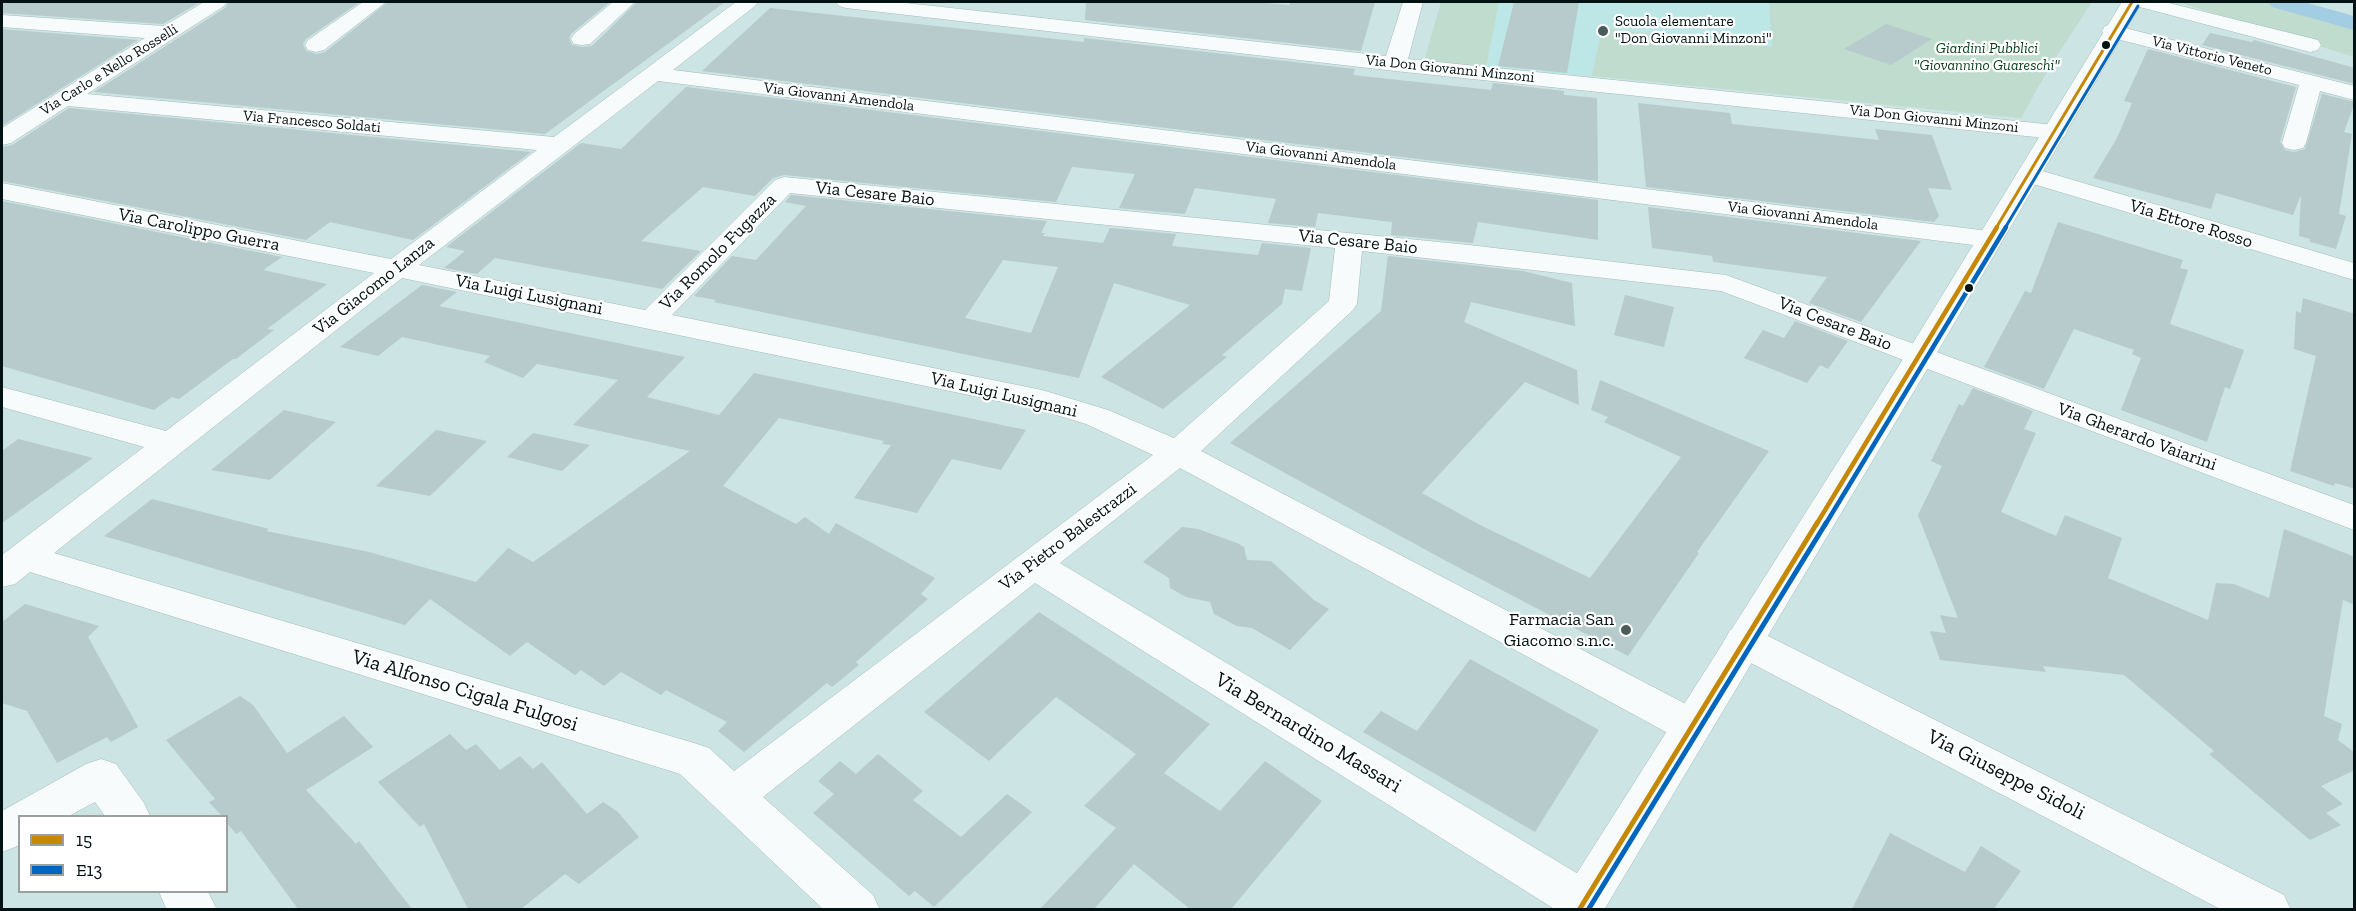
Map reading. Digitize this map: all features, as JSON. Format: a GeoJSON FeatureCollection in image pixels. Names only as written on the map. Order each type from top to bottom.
{"type":"FeatureCollection","features":[{"type":"Feature","properties":{"kind":"street","name":"Via Carlo e Nello Rosselli"},"geometry":{"type":"LineString","coordinates":[[2,138],[217,2]]}},
{"type":"Feature","properties":{"kind":"street"},"geometry":{"type":"LineString","coordinates":[[316,45],[376,2]]}},
{"type":"Feature","properties":{"kind":"street"},"geometry":{"type":"LineString","coordinates":[[582,39],[626,2]]}},
{"type":"Feature","properties":{"kind":"street","name":"Via Giacomo Lanza"},"geometry":{"type":"LineString","coordinates":[[13,565],[396,269],[748,2]]}},
{"type":"Feature","properties":{"kind":"street","name":"Via Don Giovanni Minzoni"},"geometry":{"type":"LineString","coordinates":[[846,2],[1395,64],[2055,132]]}},
{"type":"Feature","properties":{"kind":"street"},"geometry":{"type":"LineString","coordinates":[[1395,64],[1413,2]]}},
{"type":"Feature","properties":{"kind":"street"},"geometry":{"type":"LineString","coordinates":[[1582,906],[1920,356],[2132,2]]}},
{"type":"Feature","properties":{"kind":"street"},"geometry":{"type":"LineString","coordinates":[[2143,2],[2310,45]]}},
{"type":"Feature","properties":{"kind":"street"},"geometry":{"type":"LineString","coordinates":[[2,21],[168,33]]}},
{"type":"Feature","properties":{"kind":"street","name":"Via Vittorio Veneto"},"geometry":{"type":"LineString","coordinates":[[2113,31],[2355,93]]}},
{"type":"Feature","properties":{"kind":"street","name":"Via Giovanni Amendola"},"geometry":{"type":"LineString","coordinates":[[652,74],[1989,239]]}},
{"type":"Feature","properties":{"kind":"street"},"geometry":{"type":"LineString","coordinates":[[2294,143],[2311,81]]}},
{"type":"Feature","properties":{"kind":"street","name":"Via Francesco Soldati"},"geometry":{"type":"LineString","coordinates":[[64,99],[559,145]]}},
{"type":"Feature","properties":{"kind":"street","name":"Via Ettore Rosso"},"geometry":{"type":"LineString","coordinates":[[2029,175],[2354,269]]}},
{"type":"Feature","properties":{"kind":"street","name":"Via Cesare Baio"},"geometry":{"type":"LineString","coordinates":[[784,185],[1349,241],[1726,284],[1920,356]]}},
{"type":"Feature","properties":{"kind":"street","name":"Via Romolo Fugazza"},"geometry":{"type":"LineString","coordinates":[[651,320],[784,185]]}},
{"type":"Feature","properties":{"kind":"street","name":"Via Carolippo Guerra"},"geometry":{"type":"LineString","coordinates":[[2,191],[396,269]]}},
{"type":"Feature","properties":{"kind":"street","name":"Via Pietro Balestrazzi"},"geometry":{"type":"LineString","coordinates":[[733,796],[1178,453],[1343,304],[1349,241]]}},
{"type":"Feature","properties":{"kind":"street","name":"Via Luigi Lusignani"},"geometry":{"type":"LineString","coordinates":[[396,269],[1042,400],[1097,417],[1178,453],[1691,726]]}},
{"type":"Feature","properties":{"kind":"street","name":"Via Gherardo Vaiarini"},"geometry":{"type":"LineString","coordinates":[[1920,356],[2355,518]]}},
{"type":"Feature","properties":{"kind":"street"},"geometry":{"type":"LineString","coordinates":[[2,397],[171,443]]}},
{"type":"Feature","properties":{"kind":"street","name":"Via Bernardino Massari"},"geometry":{"type":"LineString","coordinates":[[1032,564],[1582,906]]}},
{"type":"Feature","properties":{"kind":"street","name":"Via Alfonso Cigala Fulgosi"},"geometry":{"type":"LineString","coordinates":[[13,565],[694,761],[857,909]]}},
{"type":"Feature","properties":{"kind":"street","name":"Via Giuseppe Sidoli"},"geometry":{"type":"LineString","coordinates":[[1743,641],[2268,909]]}},
{"type":"Feature","properties":{"kind":"street"},"geometry":{"type":"LineString","coordinates":[[33,815],[100,777],[128,815]]}},
{"type":"Feature","properties":{"kind":"street"},"geometry":{"type":"LineString","coordinates":[[2,833],[18,824]]}},
{"type":"Feature","properties":{"kind":"street"},"geometry":{"type":"LineString","coordinates":[[182,893],[194,909]]}},
{"type":"Feature","properties":{"kind":"shaded area","name":"Scuola elementare \"Don Giovanni Minzoni\""},"geometry":{"type":"Polygon","coordinates":[[[1441,2],[1770,2],[1782,94],[1424,61],[1441,2]]]}},
{"type":"Feature","properties":{"kind":"green space"},"geometry":{"type":"Polygon","coordinates":[[[1441,2],[1499,2],[1486,68],[1424,61],[1441,2]]]}},
{"type":"Feature","properties":{"kind":"green space","name":"Giardini Pubblici \"Giovannino Guareschi\""},"geometry":{"type":"Polygon","coordinates":[[[1769,2],[2092,2],[2049,68],[2021,118],[1592,76],[1602,28],[1772,47],[1769,2]]]}},
{"type":"Feature","properties":{"kind":"green space"},"geometry":{"type":"Polygon","coordinates":[[[2178,2],[2266,2],[2354,27],[2354,57],[2178,2]]]}},
{"type":"Feature","properties":{"kind":"building"},"geometry":{"type":"Polygon","coordinates":[[[2,2],[200,2],[163,24],[2,13],[2,2]]]}},
{"type":"Feature","properties":{"kind":"building"},"geometry":{"type":"Polygon","coordinates":[[[229,2],[360,2],[306,39],[303,44],[306,51],[317,54],[325,52],[388,2],[610,2],[572,33],[569,38],[572,45],[582,47],[592,46],[637,2],[725,2],[545,134],[94,92],[225,8],[229,2]]]}},
{"type":"Feature","properties":{"kind":"building"},"geometry":{"type":"Polygon","coordinates":[[[1086,2],[1255,2],[1289,5],[1291,2],[1375,2],[1361,51],[1085,20],[1086,2]]]}},
{"type":"Feature","properties":{"kind":"building"},"geometry":{"type":"Polygon","coordinates":[[[1514,2],[1579,2],[1567,73],[1498,66],[1514,2]]]}},
{"type":"Feature","properties":{"kind":"building"},"geometry":{"type":"Polygon","coordinates":[[[770,8],[1084,42],[1084,38],[1355,69],[1353,75],[1491,90],[1493,83],[1564,91],[1564,95],[1597,98],[1598,181],[702,71],[770,8]]]}},
{"type":"Feature","properties":{"kind":"building"},"geometry":{"type":"Polygon","coordinates":[[[1886,24],[1932,39],[1891,65],[1844,49],[1886,24]]]}},
{"type":"Feature","properties":{"kind":"building"},"geometry":{"type":"Polygon","coordinates":[[[2,29],[138,40],[2,126],[2,29]]]}},
{"type":"Feature","properties":{"kind":"building"},"geometry":{"type":"Polygon","coordinates":[[[2210,33],[2252,42],[2254,40],[2355,68],[2355,84],[2202,45],[2210,33]]]}},
{"type":"Feature","properties":{"kind":"building"},"geometry":{"type":"Polygon","coordinates":[[[2148,49],[2296,87],[2280,142],[2285,150],[2294,152],[2305,149],[2322,94],[2355,102],[2344,132],[2352,134],[2339,214],[2346,216],[2336,249],[2310,242],[2310,239],[2299,236],[2301,195],[2293,215],[2216,193],[2211,209],[2093,178],[2117,138],[2132,103],[2124,101],[2148,49]]]}},
{"type":"Feature","properties":{"kind":"building"},"geometry":{"type":"Polygon","coordinates":[[[686,87],[1598,200],[1598,240],[1478,222],[1473,243],[1391,235],[1392,222],[1318,213],[1315,227],[1268,223],[1276,199],[1195,188],[1185,214],[1119,208],[1135,174],[1072,167],[1056,202],[784,175],[773,178],[755,196],[703,187],[641,241],[701,251],[662,289],[495,258],[477,274],[444,268],[465,251],[446,247],[581,143],[621,149],[686,87]]]}},
{"type":"Feature","properties":{"kind":"building"},"geometry":{"type":"Polygon","coordinates":[[[1638,103],[1730,113],[1732,124],[1879,140],[1875,129],[1932,135],[1952,190],[1928,188],[1939,216],[1934,222],[1646,187],[1638,103]]]}},
{"type":"Feature","properties":{"kind":"building"},"geometry":{"type":"Polygon","coordinates":[[[69,108],[531,152],[413,240],[330,222],[306,240],[2,181],[2,147],[12,145],[69,108]]]}},
{"type":"Feature","properties":{"kind":"building"},"geometry":{"type":"Polygon","coordinates":[[[791,195],[1047,221],[1041,233],[1045,233],[1043,236],[1103,243],[1110,228],[1176,234],[1172,246],[1258,255],[1262,243],[1311,248],[1302,291],[1285,289],[1282,304],[1222,355],[1227,357],[1163,409],[1101,377],[1190,305],[1114,283],[1079,378],[694,296],[732,256],[756,260],[806,206],[785,202],[791,195]],[[1003,260],[965,318],[1031,333],[1058,267],[1003,260]]]}},
{"type":"Feature","properties":{"kind":"building"},"geometry":{"type":"Polygon","coordinates":[[[2,201],[282,257],[263,270],[327,284],[267,329],[274,330],[236,359],[179,399],[172,397],[154,410],[2,366],[2,201]]]}},
{"type":"Feature","properties":{"kind":"building"},"geometry":{"type":"Polygon","coordinates":[[[1648,207],[1921,241],[1861,322],[1809,303],[1827,277],[1713,262],[1712,256],[1652,248],[1648,207]]]}},
{"type":"Feature","properties":{"kind":"building"},"geometry":{"type":"Polygon","coordinates":[[[2058,222],[2183,260],[2180,268],[2188,270],[2170,324],[2244,350],[2230,389],[2225,387],[2207,442],[2121,410],[2141,358],[2132,354],[2134,350],[2074,329],[2044,389],[1984,367],[2025,291],[2031,293],[2058,222]]]}},
{"type":"Feature","properties":{"kind":"building"},"geometry":{"type":"Polygon","coordinates":[[[1388,256],[1523,271],[1572,283],[1575,326],[1471,302],[1464,322],[1577,370],[1579,405],[1525,382],[1422,493],[1480,525],[1590,578],[1681,457],[1604,422],[1608,417],[1591,410],[1600,380],[1769,451],[1697,552],[1699,553],[1628,656],[1448,562],[1230,443],[1381,311],[1388,256]]]}},
{"type":"Feature","properties":{"kind":"building"},"geometry":{"type":"Polygon","coordinates":[[[422,285],[457,292],[439,306],[685,357],[647,397],[719,415],[754,373],[1026,430],[1001,470],[952,459],[917,513],[854,498],[891,445],[882,444],[884,441],[779,418],[723,486],[796,524],[805,517],[829,534],[836,523],[935,578],[921,594],[928,599],[856,662],[859,665],[832,687],[827,683],[744,752],[718,731],[727,722],[666,690],[661,695],[621,672],[604,686],[581,670],[575,675],[527,642],[510,656],[430,599],[405,625],[104,536],[152,499],[269,529],[266,531],[369,552],[476,582],[508,548],[533,562],[690,451],[573,425],[618,380],[537,364],[523,378],[484,362],[490,356],[402,337],[378,356],[340,347],[422,285]]]}},
{"type":"Feature","properties":{"kind":"building"},"geometry":{"type":"Polygon","coordinates":[[[1625,295],[1674,307],[1664,347],[1614,335],[1625,295]]]}},
{"type":"Feature","properties":{"kind":"building"},"geometry":{"type":"Polygon","coordinates":[[[2303,298],[2355,314],[2355,489],[2335,483],[2334,486],[2290,471],[2316,356],[2294,349],[2296,311],[2301,313],[2303,298]]]}},
{"type":"Feature","properties":{"kind":"building"},"geometry":{"type":"Polygon","coordinates":[[[1795,321],[1848,341],[1828,369],[1820,365],[1807,383],[1744,358],[1763,330],[1784,338],[1795,321]]]}},
{"type":"Feature","properties":{"kind":"building"},"geometry":{"type":"Polygon","coordinates":[[[1973,388],[2033,411],[2024,429],[2036,433],[2001,512],[2056,536],[2065,515],[2122,538],[2108,578],[2208,620],[2216,583],[2234,584],[2269,598],[2284,529],[2355,557],[2355,605],[2343,600],[2324,716],[2342,724],[2338,740],[2355,753],[2355,770],[2321,786],[2343,804],[2326,813],[2341,825],[2310,840],[2209,754],[2214,751],[2124,675],[2043,666],[2046,672],[1940,660],[1930,631],[1946,633],[1940,615],[1958,618],[1918,515],[1942,466],[1931,461],[1959,404],[1963,406],[1973,388]]]}},
{"type":"Feature","properties":{"kind":"building"},"geometry":{"type":"Polygon","coordinates":[[[284,410],[336,422],[270,480],[211,470],[284,410]]]}},
{"type":"Feature","properties":{"kind":"building"},"geometry":{"type":"Polygon","coordinates":[[[436,430],[487,441],[430,496],[376,486],[436,430]]]}},
{"type":"Feature","properties":{"kind":"building"},"geometry":{"type":"Polygon","coordinates":[[[533,433],[590,445],[562,471],[507,457],[533,433]]]}},
{"type":"Feature","properties":{"kind":"building"},"geometry":{"type":"Polygon","coordinates":[[[18,439],[93,458],[2,523],[2,451],[18,439]]]}},
{"type":"Feature","properties":{"kind":"building"},"geometry":{"type":"Polygon","coordinates":[[[1182,527],[1198,529],[1237,543],[1244,547],[1247,560],[1271,561],[1314,600],[1329,609],[1290,650],[1252,628],[1237,626],[1214,614],[1210,602],[1186,597],[1170,588],[1169,578],[1143,562],[1182,527]]]}},
{"type":"Feature","properties":{"kind":"building"},"geometry":{"type":"Polygon","coordinates":[[[25,604],[99,626],[88,637],[138,727],[111,742],[107,737],[57,763],[27,711],[2,703],[2,622],[25,604]]]}},
{"type":"Feature","properties":{"kind":"building"},"geometry":{"type":"Polygon","coordinates":[[[1039,612],[1210,724],[1164,773],[1220,811],[1265,761],[1322,801],[1231,909],[1190,909],[1134,864],[1094,909],[1040,909],[1116,828],[1084,806],[1136,754],[1056,697],[989,761],[924,712],[1039,612]]]}},
{"type":"Feature","properties":{"kind":"building"},"geometry":{"type":"Polygon","coordinates":[[[1470,659],[1599,730],[1535,832],[1363,732],[1381,711],[1417,731],[1470,659]]]}},
{"type":"Feature","properties":{"kind":"building"},"geometry":{"type":"Polygon","coordinates":[[[240,696],[253,705],[287,753],[344,716],[373,747],[306,790],[356,844],[359,841],[412,909],[298,909],[241,831],[236,834],[228,824],[228,815],[221,815],[209,802],[215,799],[166,740],[240,696]]]}},
{"type":"Feature","properties":{"kind":"building"},"geometry":{"type":"Polygon","coordinates":[[[450,734],[466,750],[476,744],[500,770],[520,756],[533,769],[542,762],[587,814],[603,802],[618,812],[639,837],[579,884],[565,874],[521,909],[468,909],[424,824],[420,827],[378,782],[450,734]]]}},
{"type":"Feature","properties":{"kind":"building"},"geometry":{"type":"Polygon","coordinates":[[[878,754],[923,791],[913,800],[961,837],[1007,794],[1032,812],[934,907],[915,891],[909,896],[813,813],[834,794],[818,781],[840,761],[856,774],[878,754]]]}},
{"type":"Feature","properties":{"kind":"building"},"geometry":{"type":"Polygon","coordinates":[[[1890,833],[1965,872],[1981,846],[2021,871],[1994,909],[1852,909],[1890,833]]]}},
{"type":"Feature","properties":{"kind":"waterway"},"geometry":{"type":"LineString","coordinates":[[2280,2],[2354,23]]}},
{"type":"Feature","properties":{"kind":"transit line","name":"15"},"geometry":{"type":"LineString","coordinates":[[1579,910],[1920,356],[2132,2]]}},
{"type":"Feature","properties":{"kind":"transit line","name":"E13"},"geometry":{"type":"LineString","coordinates":[[1588,910],[1926,360],[2138,6]]}},
{"type":"Feature","properties":{"kind":"place","name":"Scuola elementare \"Don Giovanni Minzoni\""},"geometry":{"type":"Point","coordinates":[1603,31]}},
{"type":"Feature","properties":{"kind":"place","name":"Farmacia San Giacomo s.n.c."},"geometry":{"type":"Point","coordinates":[1626,630]}}]}
